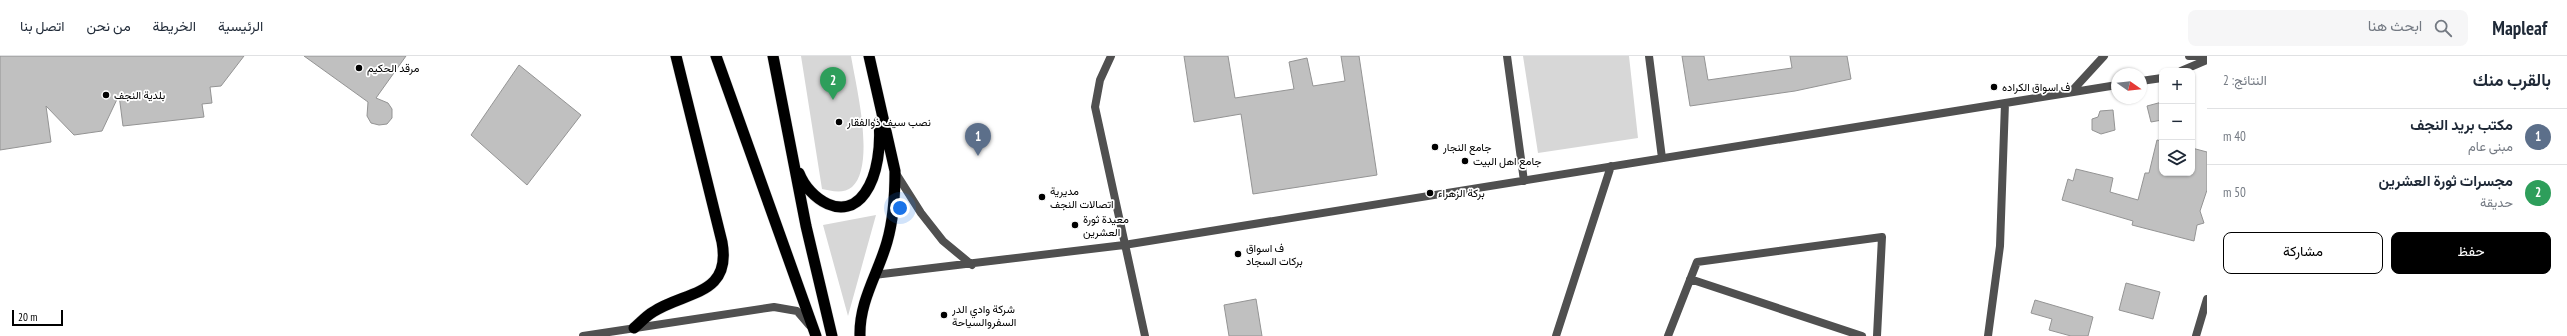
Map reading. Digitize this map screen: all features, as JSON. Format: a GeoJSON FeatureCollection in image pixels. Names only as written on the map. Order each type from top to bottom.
{"type":"FeatureCollection","features":[{"type":"Feature","properties":{"kind":"highway"},"geometry":{"type":"LineString","coordinates":[[634,328],[652,312],[703,291],[715,280],[723,264],[722,242],[676,56]]}},
{"type":"Feature","properties":{"kind":"highway"},"geometry":{"type":"LineString","coordinates":[[716,56],[815,335]]}},
{"type":"Feature","properties":{"kind":"highway"},"geometry":{"type":"LineString","coordinates":[[772,56],[806,226],[832,336]]}},
{"type":"Feature","properties":{"kind":"highway"},"geometry":{"type":"LineString","coordinates":[[860,336],[864,304],[891,224],[895,171],[876,93],[869,56]]}},
{"type":"Feature","properties":{"kind":"highway"},"geometry":{"type":"LineString","coordinates":[[790,144],[802,180],[822,203],[841,207],[859,200],[870,184],[876,167],[879,125],[876,93]]}},
{"type":"Feature","properties":{"kind":"street"},"geometry":{"type":"LineString","coordinates":[[1111,56],[1100,80],[1095,107],[1145,336]]}},
{"type":"Feature","properties":{"kind":"street"},"geometry":{"type":"LineString","coordinates":[[1507,56],[1524,181]]}},
{"type":"Feature","properties":{"kind":"street"},"geometry":{"type":"LineString","coordinates":[[1649,56],[1662,158]]}},
{"type":"Feature","properties":{"kind":"street"},"geometry":{"type":"LineString","coordinates":[[2071,92],[2104,56]]}},
{"type":"Feature","properties":{"kind":"street"},"geometry":{"type":"LineString","coordinates":[[2189,56],[2202,56]]}},
{"type":"Feature","properties":{"kind":"street"},"geometry":{"type":"LineString","coordinates":[[2188,68],[2207,60]]}},
{"type":"Feature","properties":{"kind":"street"},"geometry":{"type":"LineString","coordinates":[[2147,80],[2159,78]]}},
{"type":"Feature","properties":{"kind":"street"},"geometry":{"type":"LineString","coordinates":[[874,275],[972,265],[1124,245],[2111,86]]}},
{"type":"Feature","properties":{"kind":"street"},"geometry":{"type":"LineString","coordinates":[[1988,336],[2000,246],[2005,103]]}},
{"type":"Feature","properties":{"kind":"street"},"geometry":{"type":"LineString","coordinates":[[1556,336],[1611,166]]}},
{"type":"Feature","properties":{"kind":"street"},"geometry":{"type":"LineString","coordinates":[[895,171],[921,213],[943,241],[972,265]]}},
{"type":"Feature","properties":{"kind":"street"},"geometry":{"type":"LineString","coordinates":[[1668,336],[1697,262],[1882,237],[1876,336]]}},
{"type":"Feature","properties":{"kind":"street"},"geometry":{"type":"LineString","coordinates":[[1690,280],[1862,336]]}},
{"type":"Feature","properties":{"kind":"street"},"geometry":{"type":"LineString","coordinates":[[2196,336],[2207,299]]}},
{"type":"Feature","properties":{"kind":"street"},"geometry":{"type":"LineString","coordinates":[[583,336],[774,307],[797,311],[806,319],[815,335]]}},
{"type":"Feature","properties":{"kind":"shaded area"},"geometry":{"type":"Polygon","coordinates":[[[801,56],[851,56],[860,105],[864,144],[863,161],[859,176],[852,187],[845,191],[829,191],[822,189],[801,56]]]}},
{"type":"Feature","properties":{"kind":"shaded area"},"geometry":{"type":"Polygon","coordinates":[[[1523,56],[1629,56],[1638,138],[1538,153],[1523,56]]]}},
{"type":"Feature","properties":{"kind":"shaded area"},"geometry":{"type":"Polygon","coordinates":[[[876,215],[848,316],[823,225],[876,215]]]}},
{"type":"Feature","properties":{"kind":"building","name":"بلدية النجف"},"geometry":{"type":"Polygon","coordinates":[[[0,56],[244,56],[221,86],[210,87],[212,103],[202,104],[204,117],[123,126],[119,95],[102,131],[74,135],[46,106],[51,142],[0,150],[0,56]]]}},
{"type":"Feature","properties":{"kind":"building","name":"مرقد الحكيم"},"geometry":{"type":"Polygon","coordinates":[[[304,56],[406,56],[376,98],[388,103],[392,109],[392,118],[387,124],[379,125],[371,123],[367,116],[368,102],[304,56]]]}},
{"type":"Feature","properties":{"kind":"building"},"geometry":{"type":"Polygon","coordinates":[[[1184,56],[1228,56],[1235,98],[1294,89],[1289,62],[1307,58],[1313,86],[1345,81],[1341,56],[1359,56],[1377,175],[1253,194],[1241,114],[1194,122],[1184,56]]]}},
{"type":"Feature","properties":{"kind":"building"},"geometry":{"type":"Polygon","coordinates":[[[1682,56],[1704,56],[1708,80],[1792,68],[1790,56],[1847,56],[1851,79],[1795,91],[1690,106],[1682,56]]]}},
{"type":"Feature","properties":{"kind":"building"},"geometry":{"type":"Polygon","coordinates":[[[519,65],[581,115],[527,185],[471,135],[519,65]]]}},
{"type":"Feature","properties":{"kind":"building"},"geometry":{"type":"Polygon","coordinates":[[[2159,103],[2159,121],[2151,122],[2147,106],[2159,103]]]}},
{"type":"Feature","properties":{"kind":"building"},"geometry":{"type":"Polygon","coordinates":[[[2113,110],[2115,130],[2101,134],[2092,130],[2092,119],[2098,117],[2100,111],[2113,110]]]}},
{"type":"Feature","properties":{"kind":"building"},"geometry":{"type":"Polygon","coordinates":[[[2157,140],[2159,140],[2159,176],[2195,176],[2195,149],[2207,152],[2207,190],[2200,211],[2204,223],[2197,225],[2194,241],[2132,225],[2133,221],[2062,200],[2068,179],[2073,181],[2076,169],[2113,178],[2110,192],[2138,200],[2145,173],[2149,173],[2157,140]]]}},
{"type":"Feature","properties":{"kind":"building"},"geometry":{"type":"Polygon","coordinates":[[[2126,283],[2160,292],[2153,319],[2119,310],[2126,283]]]}},
{"type":"Feature","properties":{"kind":"building"},"geometry":{"type":"Polygon","coordinates":[[[1256,299],[1262,336],[1229,336],[1224,305],[1256,299]]]}},
{"type":"Feature","properties":{"kind":"building"},"geometry":{"type":"Polygon","coordinates":[[[2035,300],[2093,317],[2088,336],[2071,336],[2049,330],[2052,319],[2031,313],[2035,300]]]}},
{"type":"Feature","properties":{"kind":"place","name":"مرقد الحكيم"},"geometry":{"type":"Point","coordinates":[359,68]}},
{"type":"Feature","properties":{"kind":"place","name":"ف اسواق الكراده"},"geometry":{"type":"Point","coordinates":[1994,87]}},
{"type":"Feature","properties":{"kind":"place","name":"بلدية النجف"},"geometry":{"type":"Point","coordinates":[106,95]}},
{"type":"Feature","properties":{"kind":"place","name":"مجسرات ثورة العشرين"},"geometry":{"type":"Point","coordinates":[833,100]}},
{"type":"Feature","properties":{"kind":"place","name":"نصب سيف ذوالفقار"},"geometry":{"type":"Point","coordinates":[839,122]}},
{"type":"Feature","properties":{"kind":"place","name":"جامع النجار"},"geometry":{"type":"Point","coordinates":[1435,147]}},
{"type":"Feature","properties":{"kind":"place","name":"مكتب بريد النجف"},"geometry":{"type":"Point","coordinates":[978,156]}},
{"type":"Feature","properties":{"kind":"place","name":"جامع اهل البيت"},"geometry":{"type":"Point","coordinates":[1465,161]}},
{"type":"Feature","properties":{"kind":"place","name":"بركة الزهراء"},"geometry":{"type":"Point","coordinates":[1430,193]}},
{"type":"Feature","properties":{"kind":"place","name":"مديرية اتصالات النجف"},"geometry":{"type":"Point","coordinates":[1042,197]}},
{"type":"Feature","properties":{"kind":"place","name":"معيدة ثورة العشرين"},"geometry":{"type":"Point","coordinates":[1075,225]}},
{"type":"Feature","properties":{"kind":"place","name":"ف اسواق بركات السجاد"},"geometry":{"type":"Point","coordinates":[1238,254]}},
{"type":"Feature","properties":{"kind":"place","name":"شركة وادي الدر السفروالسياحة"},"geometry":{"type":"Point","coordinates":[944,315]}}]}
